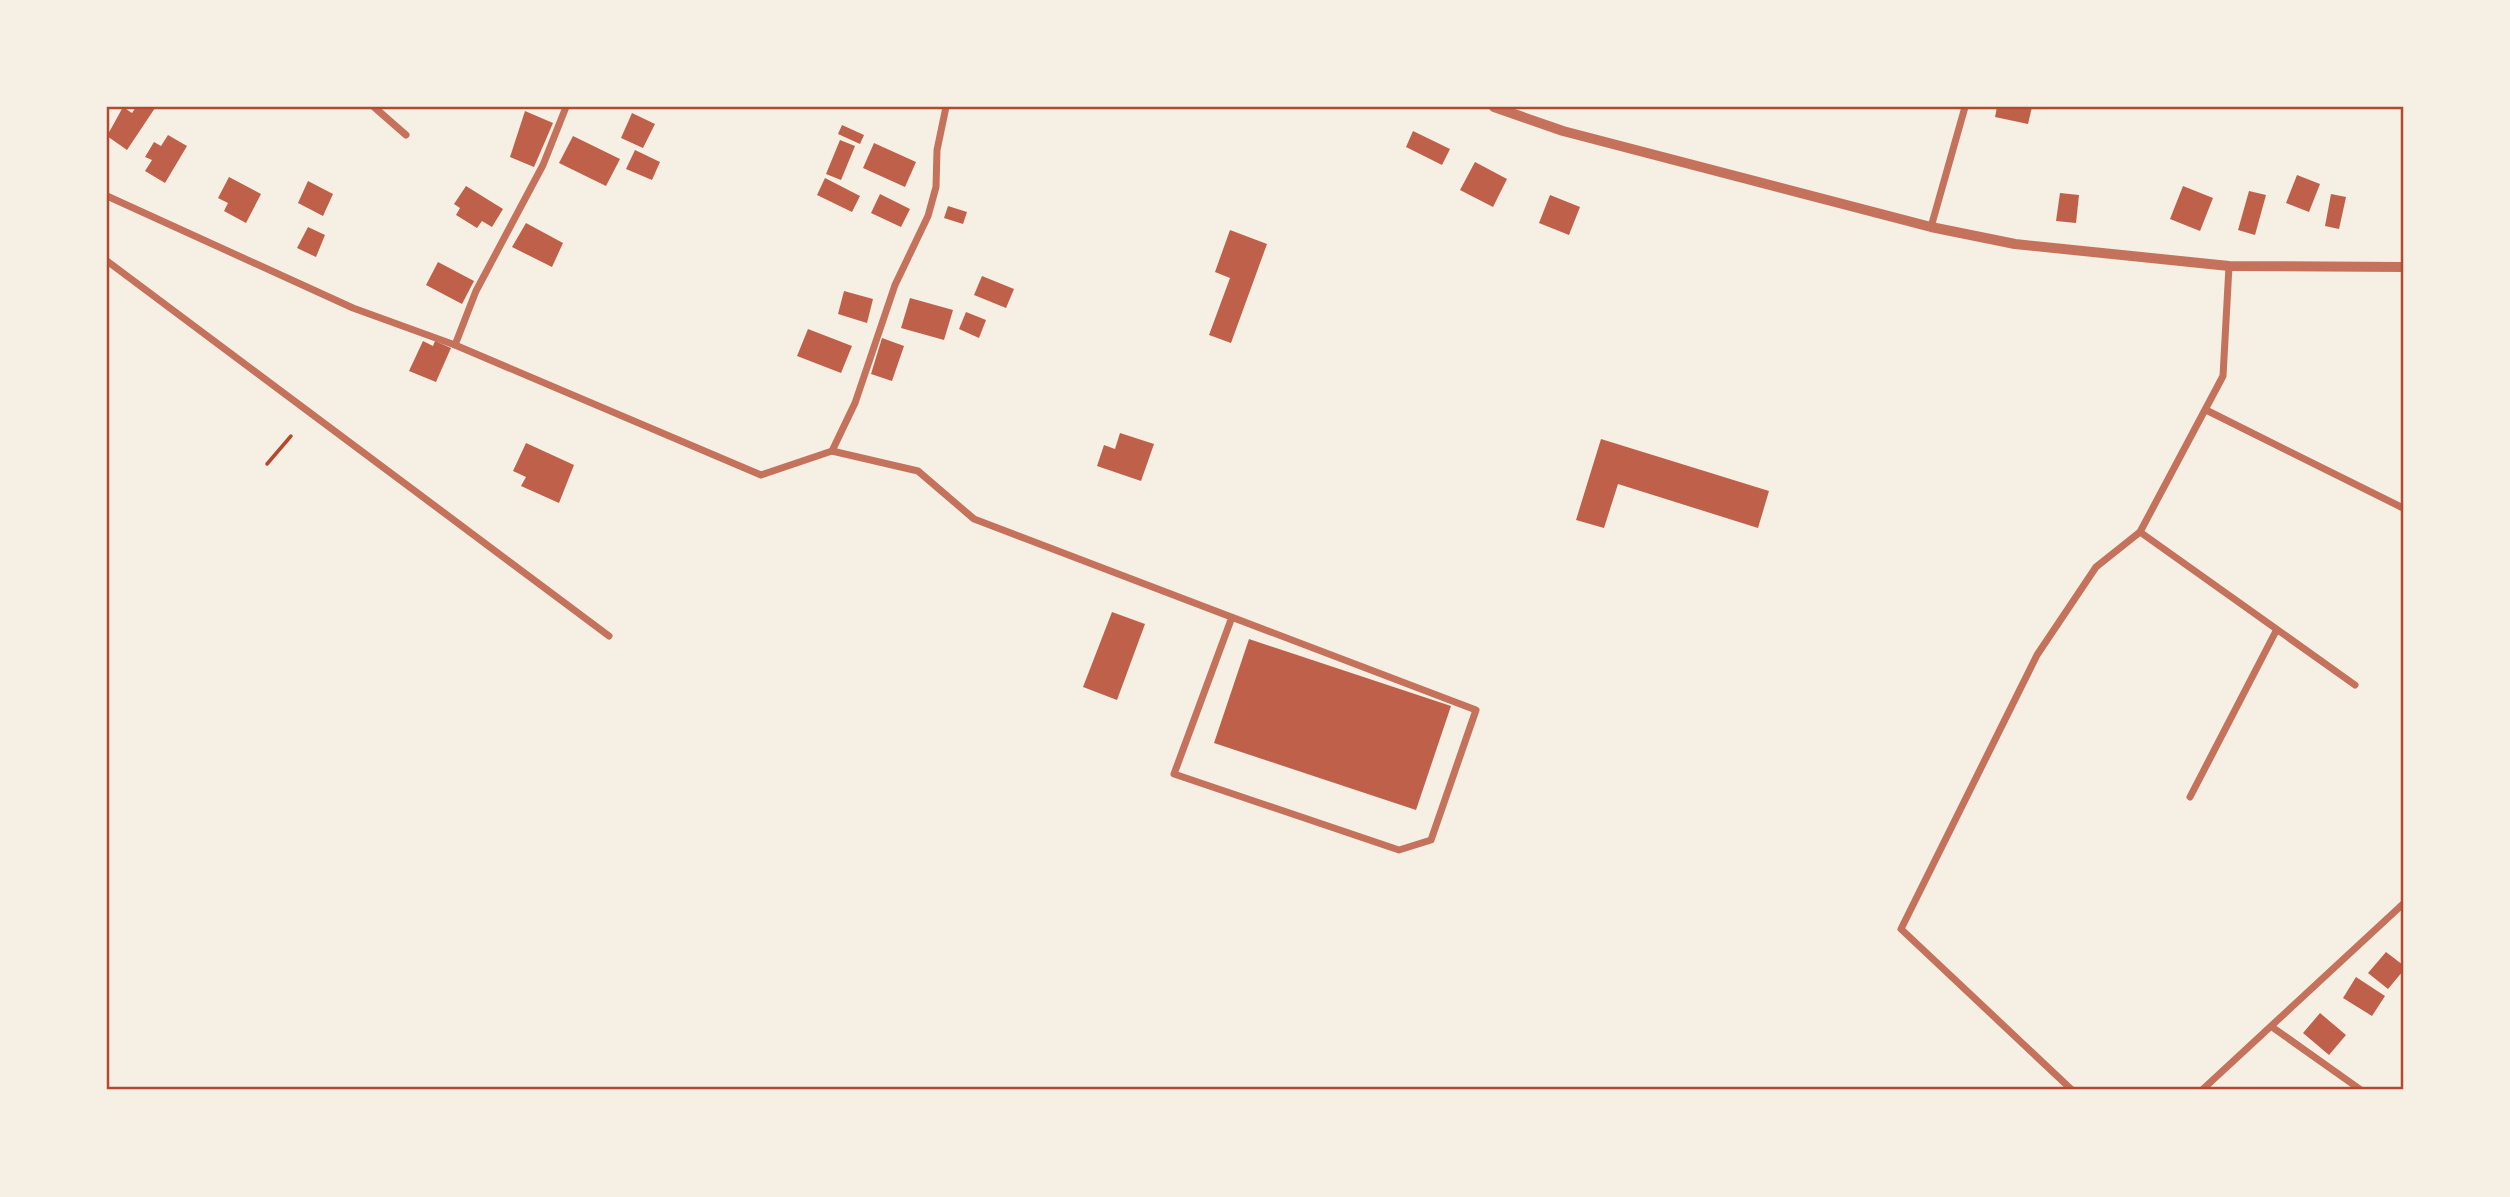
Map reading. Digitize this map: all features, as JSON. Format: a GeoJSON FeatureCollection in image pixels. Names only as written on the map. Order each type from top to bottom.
{"type":"FeatureCollection","features":[{"type":"Feature","properties":{"kind":"street"},"geometry":{"type":"LineString","coordinates":[[374,107],[406,135]]}},
{"type":"Feature","properties":{"kind":"street"},"geometry":{"type":"LineString","coordinates":[[454,345],[476,291],[543,164],[566,107]]}},
{"type":"Feature","properties":{"kind":"street"},"geometry":{"type":"LineString","coordinates":[[832,451],[855,403],[895,285],[928,216],[936,187],[937,150],[946,107]]}},
{"type":"Feature","properties":{"kind":"street"},"geometry":{"type":"LineString","coordinates":[[1494,107],[1563,131],[1931,228],[2015,244],[2229,266],[2403,267]]}},
{"type":"Feature","properties":{"kind":"street"},"geometry":{"type":"LineString","coordinates":[[1931,228],[1965,107]]}},
{"type":"Feature","properties":{"kind":"street"},"geometry":{"type":"LineString","coordinates":[[107,196],[353,308],[454,345],[761,475],[832,451],[918,471],[974,519],[1232,617],[1476,710],[1431,840],[1399,850],[1174,774],[1232,617]]}},
{"type":"Feature","properties":{"kind":"street"},"geometry":{"type":"LineString","coordinates":[[107,261],[609,636]]}},
{"type":"Feature","properties":{"kind":"street"},"geometry":{"type":"LineString","coordinates":[[2072,1090],[1901,929],[2037,655],[2096,567],[2140,532],[2223,376],[2229,266]]}},
{"type":"Feature","properties":{"kind":"street"},"geometry":{"type":"LineString","coordinates":[[2206,410],[2401,507]]}},
{"type":"Feature","properties":{"kind":"street"},"geometry":{"type":"LineString","coordinates":[[2140,532],[2355,685]]}},
{"type":"Feature","properties":{"kind":"street"},"geometry":{"type":"LineString","coordinates":[[2190,797],[2276,631]]}},
{"type":"Feature","properties":{"kind":"street"},"geometry":{"type":"LineString","coordinates":[[2202,1090],[2403,904]]}},
{"type":"Feature","properties":{"kind":"street"},"geometry":{"type":"LineString","coordinates":[[2273,1027],[2361,1090]]}},
{"type":"Feature","properties":{"kind":"path"},"geometry":{"type":"LineString","coordinates":[[267,464],[291,436]]}},
{"type":"Feature","properties":{"kind":"building"},"geometry":{"type":"Polygon","coordinates":[[[123,107],[132,113],[136,107],[155,108],[127,150],[107,136],[123,107]]]}},
{"type":"Feature","properties":{"kind":"building"},"geometry":{"type":"Polygon","coordinates":[[[1997,107],[2032,107],[2028,124],[1995,117],[1997,107]]]}},
{"type":"Feature","properties":{"kind":"building"},"geometry":{"type":"Polygon","coordinates":[[[525,111],[553,123],[534,167],[510,157],[525,111]]]}},
{"type":"Feature","properties":{"kind":"building"},"geometry":{"type":"Polygon","coordinates":[[[632,113],[655,124],[643,148],[621,138],[632,113]]]}},
{"type":"Feature","properties":{"kind":"building"},"geometry":{"type":"Polygon","coordinates":[[[842,125],[864,135],[860,144],[838,134],[842,125]]]}},
{"type":"Feature","properties":{"kind":"building"},"geometry":{"type":"Polygon","coordinates":[[[1413,131],[1450,149],[1442,165],[1406,147],[1413,131]]]}},
{"type":"Feature","properties":{"kind":"building"},"geometry":{"type":"Polygon","coordinates":[[[168,135],[187,146],[165,183],[145,171],[152,160],[145,157],[154,142],[161,146],[168,135]]]}},
{"type":"Feature","properties":{"kind":"building"},"geometry":{"type":"Polygon","coordinates":[[[573,136],[620,159],[606,186],[559,163],[573,136]]]}},
{"type":"Feature","properties":{"kind":"building"},"geometry":{"type":"Polygon","coordinates":[[[840,140],[855,146],[841,180],[826,174],[840,140]]]}},
{"type":"Feature","properties":{"kind":"building"},"geometry":{"type":"Polygon","coordinates":[[[874,143],[916,162],[905,187],[863,168],[874,143]]]}},
{"type":"Feature","properties":{"kind":"building"},"geometry":{"type":"Polygon","coordinates":[[[635,150],[660,162],[652,180],[626,169],[635,150]]]}},
{"type":"Feature","properties":{"kind":"building"},"geometry":{"type":"Polygon","coordinates":[[[1475,162],[1507,179],[1493,207],[1460,190],[1475,162]]]}},
{"type":"Feature","properties":{"kind":"building"},"geometry":{"type":"Polygon","coordinates":[[[2297,175],[2320,184],[2309,212],[2286,203],[2297,175]]]}},
{"type":"Feature","properties":{"kind":"building"},"geometry":{"type":"Polygon","coordinates":[[[229,177],[261,194],[246,223],[224,211],[228,203],[218,198],[229,177]]]}},
{"type":"Feature","properties":{"kind":"building"},"geometry":{"type":"Polygon","coordinates":[[[825,178],[860,196],[852,212],[817,195],[825,178]]]}},
{"type":"Feature","properties":{"kind":"building"},"geometry":{"type":"Polygon","coordinates":[[[308,181],[333,194],[323,216],[298,203],[308,181]]]}},
{"type":"Feature","properties":{"kind":"building"},"geometry":{"type":"Polygon","coordinates":[[[466,186],[503,209],[492,227],[482,221],[477,228],[456,215],[460,208],[454,204],[466,186]]]}},
{"type":"Feature","properties":{"kind":"building"},"geometry":{"type":"Polygon","coordinates":[[[2183,186],[2213,198],[2200,231],[2170,219],[2183,186]]]}},
{"type":"Feature","properties":{"kind":"building"},"geometry":{"type":"Polygon","coordinates":[[[2249,191],[2266,195],[2255,235],[2238,230],[2249,191]]]}},
{"type":"Feature","properties":{"kind":"building"},"geometry":{"type":"Polygon","coordinates":[[[2060,193],[2079,195],[2076,223],[2056,221],[2060,193]]]}},
{"type":"Feature","properties":{"kind":"building"},"geometry":{"type":"Polygon","coordinates":[[[880,194],[910,209],[901,227],[871,213],[880,194]]]}},
{"type":"Feature","properties":{"kind":"building"},"geometry":{"type":"Polygon","coordinates":[[[2331,194],[2346,197],[2339,229],[2325,226],[2331,194]]]}},
{"type":"Feature","properties":{"kind":"building"},"geometry":{"type":"Polygon","coordinates":[[[1550,195],[1580,207],[1569,235],[1539,223],[1550,195]]]}},
{"type":"Feature","properties":{"kind":"building"},"geometry":{"type":"Polygon","coordinates":[[[948,206],[967,212],[963,224],[944,218],[948,206]]]}},
{"type":"Feature","properties":{"kind":"building"},"geometry":{"type":"Polygon","coordinates":[[[526,223],[563,243],[552,267],[512,247],[526,223]]]}},
{"type":"Feature","properties":{"kind":"building"},"geometry":{"type":"Polygon","coordinates":[[[308,227],[325,235],[316,257],[297,248],[308,227]]]}},
{"type":"Feature","properties":{"kind":"building"},"geometry":{"type":"Polygon","coordinates":[[[1230,230],[1267,244],[1231,343],[1209,335],[1230,278],[1215,272],[1230,230]]]}},
{"type":"Feature","properties":{"kind":"building"},"geometry":{"type":"Polygon","coordinates":[[[438,262],[474,281],[462,304],[426,285],[438,262]]]}},
{"type":"Feature","properties":{"kind":"building"},"geometry":{"type":"Polygon","coordinates":[[[982,276],[1014,289],[1006,308],[974,295],[982,276]]]}},
{"type":"Feature","properties":{"kind":"building"},"geometry":{"type":"Polygon","coordinates":[[[844,291],[873,299],[867,323],[838,314],[844,291]]]}},
{"type":"Feature","properties":{"kind":"building"},"geometry":{"type":"Polygon","coordinates":[[[910,298],[953,310],[944,340],[901,328],[910,298]]]}},
{"type":"Feature","properties":{"kind":"building"},"geometry":{"type":"Polygon","coordinates":[[[966,312],[986,320],[979,338],[959,329],[966,312]]]}},
{"type":"Feature","properties":{"kind":"building"},"geometry":{"type":"Polygon","coordinates":[[[808,329],[852,346],[841,373],[797,356],[808,329]]]}},
{"type":"Feature","properties":{"kind":"building"},"geometry":{"type":"Polygon","coordinates":[[[882,338],[904,346],[892,381],[871,374],[882,338]]]}},
{"type":"Feature","properties":{"kind":"building"},"geometry":{"type":"Polygon","coordinates":[[[423,341],[433,346],[435,341],[451,348],[436,382],[409,371],[423,341]]]}},
{"type":"Feature","properties":{"kind":"building"},"geometry":{"type":"Polygon","coordinates":[[[1120,433],[1154,444],[1141,481],[1097,466],[1104,445],[1115,449],[1120,433]]]}},
{"type":"Feature","properties":{"kind":"building"},"geometry":{"type":"Polygon","coordinates":[[[1601,439],[1769,491],[1758,528],[1618,484],[1604,528],[1576,520],[1601,439]]]}},
{"type":"Feature","properties":{"kind":"building"},"geometry":{"type":"Polygon","coordinates":[[[526,443],[574,465],[559,503],[521,486],[526,477],[513,471],[526,443]]]}},
{"type":"Feature","properties":{"kind":"building"},"geometry":{"type":"Polygon","coordinates":[[[1112,612],[1145,624],[1117,700],[1083,687],[1112,612]]]}},
{"type":"Feature","properties":{"kind":"building"},"geometry":{"type":"Polygon","coordinates":[[[1249,639],[1451,706],[1416,810],[1214,743],[1249,639]]]}},
{"type":"Feature","properties":{"kind":"building"},"geometry":{"type":"Polygon","coordinates":[[[2386,952],[2403,965],[2403,971],[2388,989],[2368,973],[2386,952]]]}},
{"type":"Feature","properties":{"kind":"building"},"geometry":{"type":"Polygon","coordinates":[[[2356,977],[2385,996],[2372,1016],[2343,998],[2356,977]]]}},
{"type":"Feature","properties":{"kind":"building"},"geometry":{"type":"Polygon","coordinates":[[[2320,1013],[2346,1035],[2329,1055],[2303,1033],[2320,1013]]]}}]}
